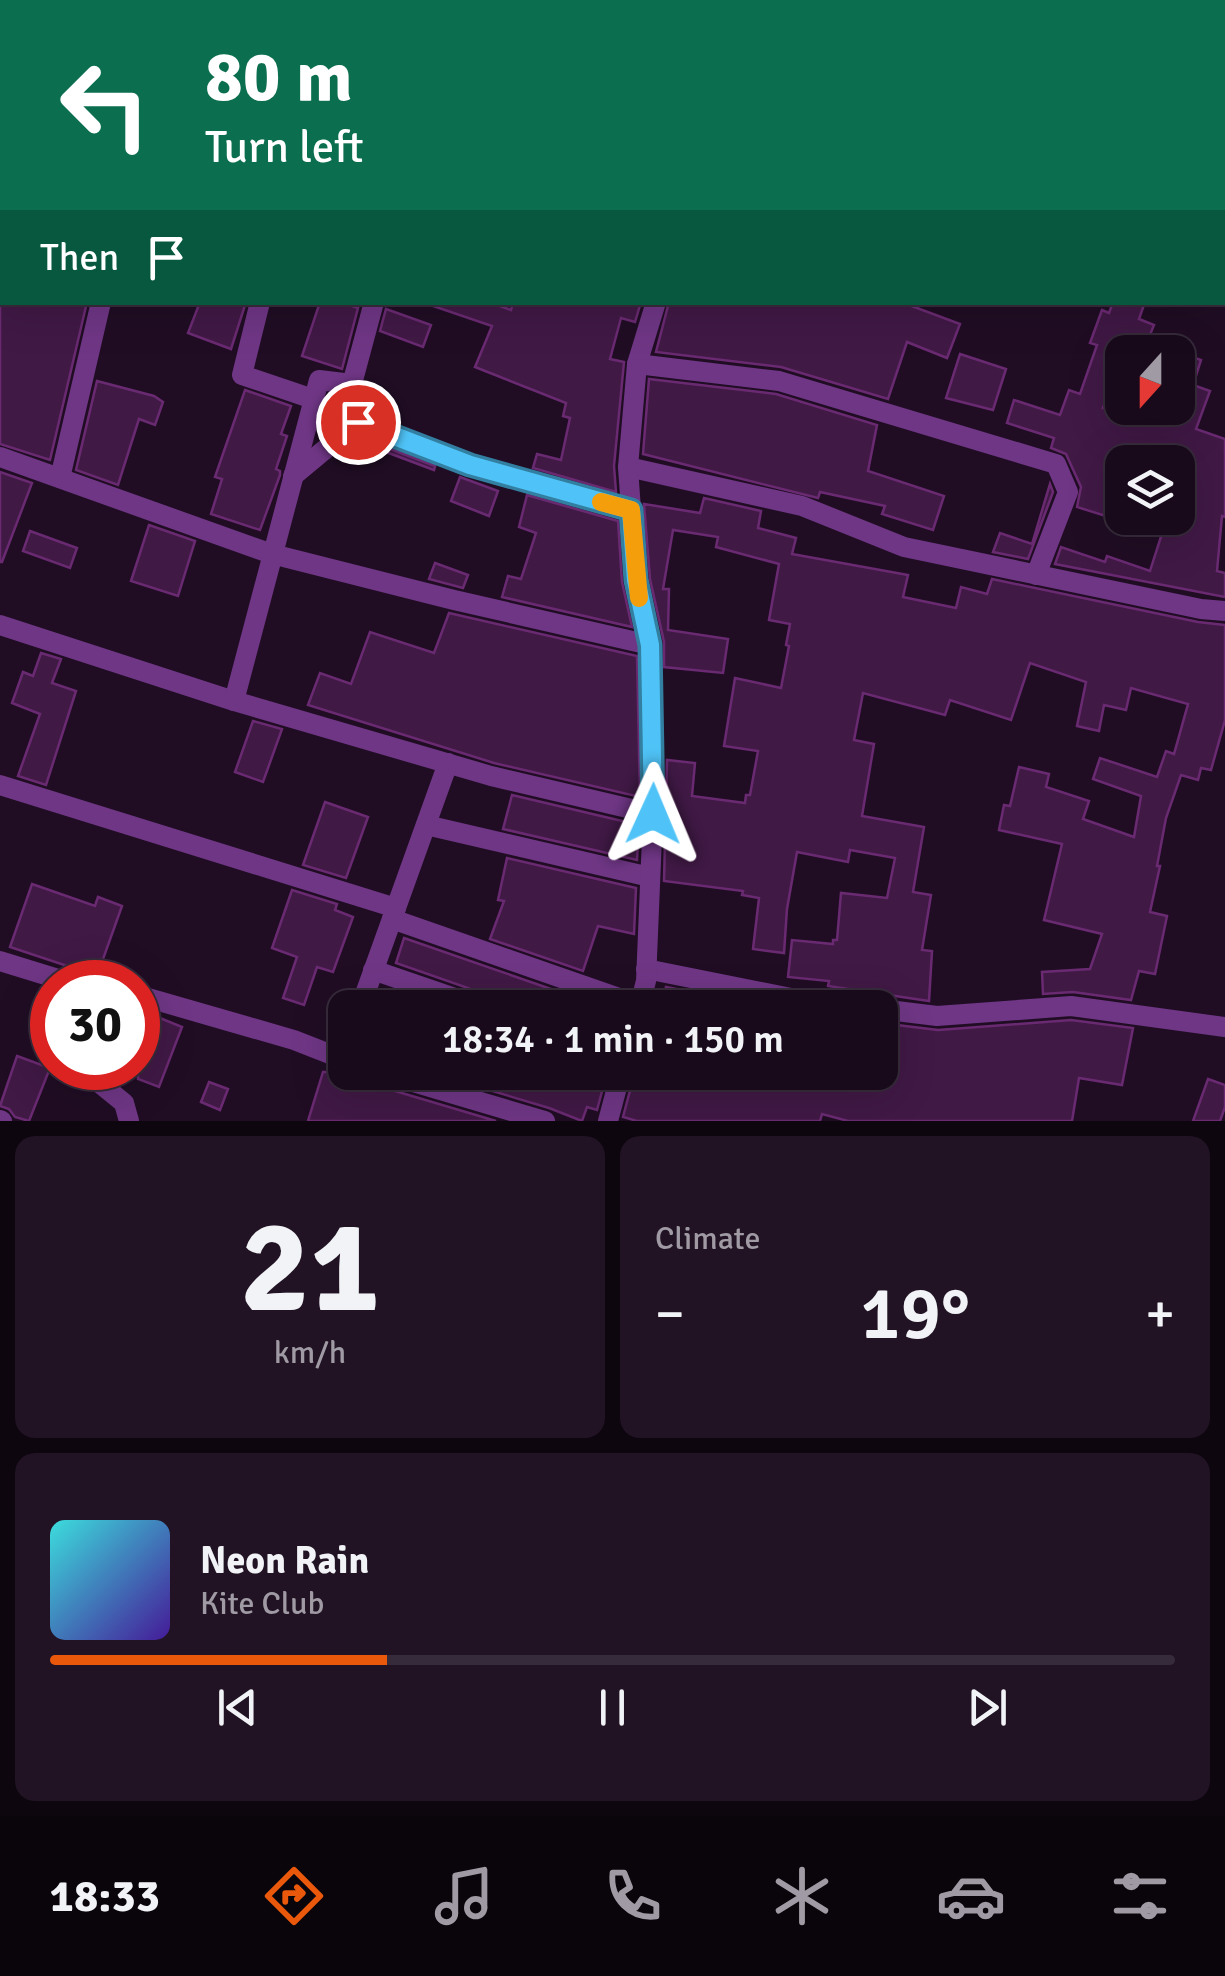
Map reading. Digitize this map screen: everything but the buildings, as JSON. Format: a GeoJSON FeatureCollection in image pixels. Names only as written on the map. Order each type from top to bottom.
{"type":"FeatureCollection","features":[{"type":"Feature","properties":{"kind":"street"},"geometry":{"type":"LineString","coordinates":[[60,478],[100,305]]}},
{"type":"Feature","properties":{"kind":"street"},"geometry":{"type":"LineString","coordinates":[[259,305],[242,374],[314,399]]}},
{"type":"Feature","properties":{"kind":"street"},"geometry":{"type":"LineString","coordinates":[[234,700],[319,380],[352,384],[373,305]]}},
{"type":"Feature","properties":{"kind":"street"},"geometry":{"type":"LineString","coordinates":[[642,990],[653,814],[650,645],[636,580],[628,467],[637,364],[655,305]]}},
{"type":"Feature","properties":{"kind":"street"},"geometry":{"type":"LineString","coordinates":[[637,364],[778,381],[1056,464],[1068,492],[1036,575]]}},
{"type":"Feature","properties":{"kind":"street"},"geometry":{"type":"LineString","coordinates":[[293,476],[358,422],[470,465],[631,510]]}},
{"type":"Feature","properties":{"kind":"street"},"geometry":{"type":"LineString","coordinates":[[0,457],[272,554],[650,645]]}},
{"type":"Feature","properties":{"kind":"street"},"geometry":{"type":"LineString","coordinates":[[628,467],[802,506],[904,547],[1225,611]]}},
{"type":"Feature","properties":{"kind":"street"},"geometry":{"type":"LineString","coordinates":[[0,625],[448,763],[653,814]]}},
{"type":"Feature","properties":{"kind":"street"},"geometry":{"type":"LineString","coordinates":[[366,990],[448,763]]}},
{"type":"Feature","properties":{"kind":"street"},"geometry":{"type":"LineString","coordinates":[[0,785],[394,913],[597,990]]}},
{"type":"Feature","properties":{"kind":"street"},"geometry":{"type":"LineString","coordinates":[[426,825],[650,877]]}},
{"type":"Feature","properties":{"kind":"street"},"geometry":{"type":"LineString","coordinates":[[0,961],[30,970]]}},
{"type":"Feature","properties":{"kind":"street"},"geometry":{"type":"LineString","coordinates":[[646,969],[751,990]]}},
{"type":"Feature","properties":{"kind":"street"},"geometry":{"type":"LineString","coordinates":[[373,970],[431,990]]}},
{"type":"Feature","properties":{"kind":"street"},"geometry":{"type":"LineString","coordinates":[[160,1001],[328,1050]]}},
{"type":"Feature","properties":{"kind":"street"},"geometry":{"type":"LineString","coordinates":[[898,1012],[937,1016],[1072,1006],[1225,1027]]}},
{"type":"Feature","properties":{"kind":"street"},"geometry":{"type":"LineString","coordinates":[[108,1090],[124,1103],[129,1121]]}},
{"type":"Feature","properties":{"kind":"street"},"geometry":{"type":"LineString","coordinates":[[440,1090],[545,1121]]}},
{"type":"Feature","properties":{"kind":"street"},"geometry":{"type":"LineString","coordinates":[[608,1121],[617,1090]]}},
{"type":"Feature","properties":{"kind":"slow traffic"},"geometry":{"type":"LineString","coordinates":[[601,502],[631,510],[639,598]]}},
{"type":"Feature","properties":{"kind":"route"},"geometry":{"type":"LineString","coordinates":[[358,422],[470,465],[631,510],[636,580],[650,645],[653,814]]}}]}
